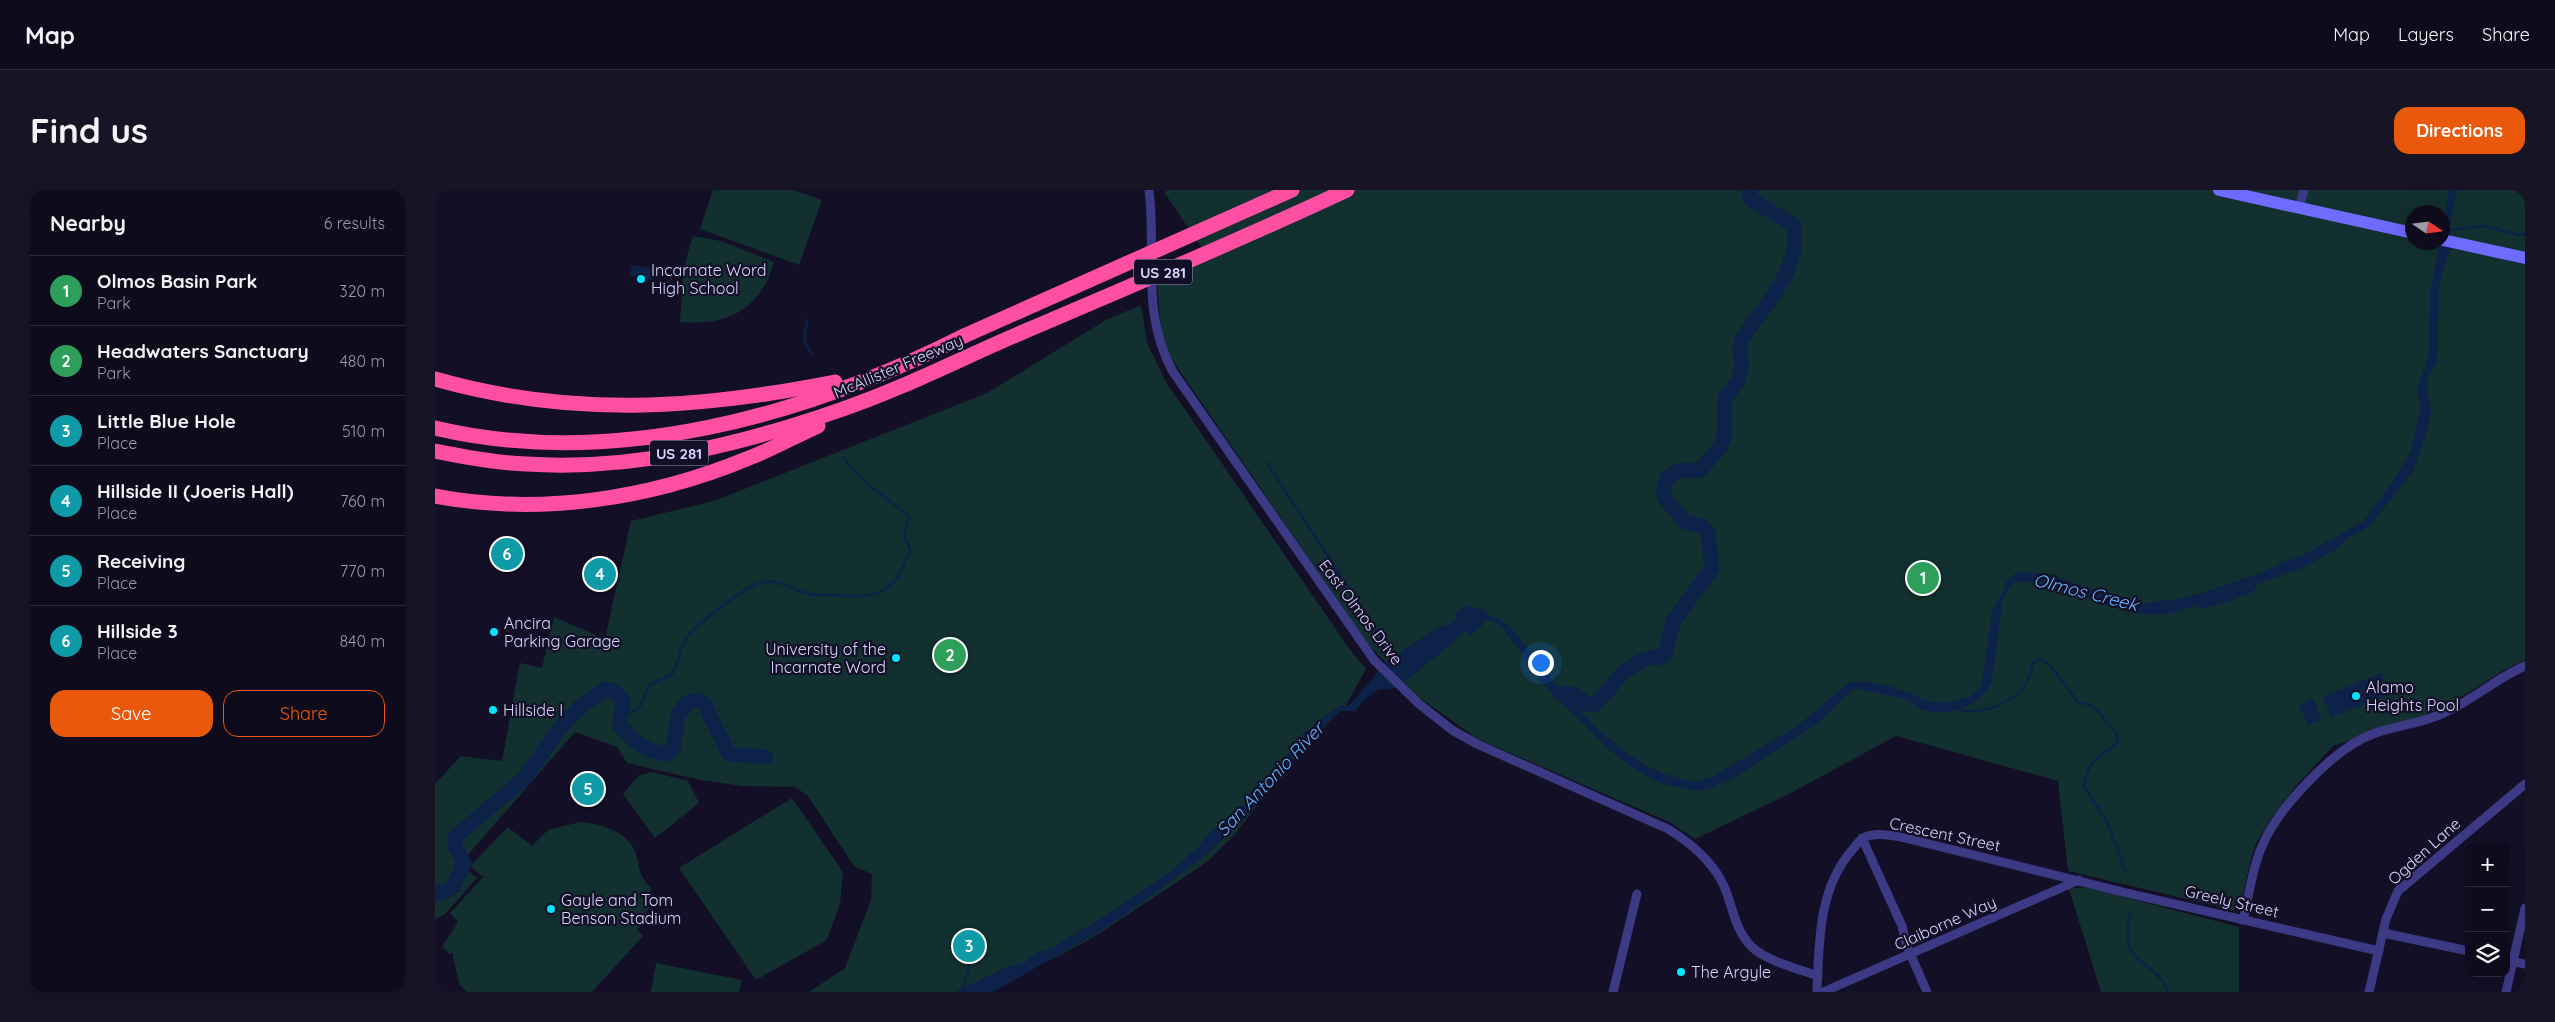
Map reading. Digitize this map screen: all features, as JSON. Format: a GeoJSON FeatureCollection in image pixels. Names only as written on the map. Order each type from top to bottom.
{"type":"FeatureCollection","features":[{"type":"Feature","properties":{"kind":"highway","name":"McAllister Freeway"},"geometry":{"type":"LineString","coordinates":[[435,428],[528,442],[654,438],[746,418],[886,372],[919,359],[966,335],[1292,190]]}},
{"type":"Feature","properties":{"kind":"highway","name":"McAllister Freeway"},"geometry":{"type":"LineString","coordinates":[[435,451],[527,464],[634,462],[727,445],[842,410],[1239,240],[1347,190]]}},
{"type":"Feature","properties":{"kind":"highway"},"geometry":{"type":"LineString","coordinates":[[435,379],[471,390],[523,399],[602,407],[658,406],[731,400],[886,372]]}},
{"type":"Feature","properties":{"kind":"highway"},"geometry":{"type":"LineString","coordinates":[[435,496],[464,502],[514,506],[562,504],[631,494],[700,475],[749,458],[912,381]]}},
{"type":"Feature","properties":{"kind":"street","name":"East Olmos Drive"},"geometry":{"type":"LineString","coordinates":[[1149,190],[1150,254],[1155,324],[1163,354],[1173,372],[1367,651],[1384,671],[1452,730],[1477,744],[1668,829],[1679,836],[1715,871],[1723,883],[1732,916],[1750,946],[1761,955],[1818,976]]}},
{"type":"Feature","properties":{"kind":"street"},"geometry":{"type":"LineString","coordinates":[[2219,190],[2405,231]]}},
{"type":"Feature","properties":{"kind":"street"},"geometry":{"type":"LineString","coordinates":[[2299,208],[2304,190]]}},
{"type":"Feature","properties":{"kind":"street"},"geometry":{"type":"LineString","coordinates":[[2450,242],[2525,258]]}},
{"type":"Feature","properties":{"kind":"street"},"geometry":{"type":"LineString","coordinates":[[2243,920],[2255,868],[2271,829],[2289,805],[2339,752],[2373,734],[2439,716],[2459,706],[2510,672],[2525,666]]}},
{"type":"Feature","properties":{"kind":"street","name":"Ogden Lane"},"geometry":{"type":"LineString","coordinates":[[2369,992],[2383,933],[2398,891],[2525,784]]}},
{"type":"Feature","properties":{"kind":"street","name":"Crescent Street"},"geometry":{"type":"LineString","coordinates":[[1862,838],[1873,835],[1901,837],[2079,880]]}},
{"type":"Feature","properties":{"kind":"street"},"geometry":{"type":"LineString","coordinates":[[1817,992],[1820,928],[1828,892],[1846,856],[1862,838],[1902,926],[1910,955],[1927,992]]}},
{"type":"Feature","properties":{"kind":"street","name":"Greely Street"},"geometry":{"type":"LineString","coordinates":[[2079,880],[2243,920],[2379,950]]}},
{"type":"Feature","properties":{"kind":"street","name":"Claiborne Way"},"geometry":{"type":"LineString","coordinates":[[1823,992],[2079,880]]}},
{"type":"Feature","properties":{"kind":"street"},"geometry":{"type":"LineString","coordinates":[[1613,992],[1637,894]]}},
{"type":"Feature","properties":{"kind":"street"},"geometry":{"type":"LineString","coordinates":[[2510,957],[2525,908]]}},
{"type":"Feature","properties":{"kind":"street"},"geometry":{"type":"LineString","coordinates":[[2383,933],[2465,950]]}},
{"type":"Feature","properties":{"kind":"street"},"geometry":{"type":"LineString","coordinates":[[2510,960],[2525,964]]}},
{"type":"Feature","properties":{"kind":"street"},"geometry":{"type":"LineString","coordinates":[[2506,992],[2507,977]]}},
{"type":"Feature","properties":{"kind":"green space"},"geometry":{"type":"Polygon","coordinates":[[[713,190],[793,190],[822,200],[799,265],[700,229],[713,190]]]}},
{"type":"Feature","properties":{"kind":"green space"},"geometry":{"type":"Polygon","coordinates":[[[1168,190],[2525,190],[2525,660],[2506,669],[2453,702],[2420,717],[2333,746],[2295,787],[2257,841],[2240,908],[2237,911],[2068,871],[2058,781],[1896,736],[1789,794],[1695,839],[1669,822],[1478,739],[1417,696],[1367,643],[1169,355],[1161,334],[1157,279],[1208,257],[1164,192],[1168,190]]]}},
{"type":"Feature","properties":{"kind":"green space"},"geometry":{"type":"Polygon","coordinates":[[[693,236],[721,241],[774,262],[768,279],[760,292],[740,312],[713,321],[697,323],[680,322],[683,270],[693,236]]]}},
{"type":"Feature","properties":{"kind":"green space","name":"University of the Incarnate Word"},"geometry":{"type":"Polygon","coordinates":[[[1141,305],[1147,343],[1166,382],[1348,647],[1366,669],[1346,705],[1298,753],[1235,834],[1207,862],[1097,935],[1059,956],[976,992],[809,992],[845,968],[871,900],[872,874],[854,866],[808,796],[795,787],[743,786],[701,780],[627,763],[617,747],[575,732],[460,864],[477,878],[445,914],[435,919],[435,784],[461,756],[502,761],[520,663],[542,668],[554,617],[605,639],[631,521],[714,501],[987,393],[1106,320],[1141,305]]]}},
{"type":"Feature","properties":{"kind":"green space"},"geometry":{"type":"Polygon","coordinates":[[[652,772],[688,781],[699,803],[655,838],[623,794],[639,775],[652,772]]]}},
{"type":"Feature","properties":{"kind":"green space"},"geometry":{"type":"Polygon","coordinates":[[[792,798],[843,872],[840,903],[827,940],[756,980],[679,868],[792,798]]]}},
{"type":"Feature","properties":{"kind":"green space","name":"Gayle and Tom Benson Stadium"},"geometry":{"type":"Polygon","coordinates":[[[580,822],[602,826],[618,833],[625,837],[634,849],[641,873],[651,888],[651,904],[637,930],[643,936],[592,992],[467,992],[459,984],[452,952],[450,954],[442,947],[458,922],[450,913],[483,877],[470,866],[508,827],[532,846],[548,830],[580,822]]]}},
{"type":"Feature","properties":{"kind":"green space"},"geometry":{"type":"Polygon","coordinates":[[[2086,887],[2239,927],[2239,992],[2101,992],[2069,889],[2086,887]]]}},
{"type":"Feature","properties":{"kind":"green space"},"geometry":{"type":"Polygon","coordinates":[[[656,963],[742,980],[739,992],[651,992],[656,963]]]}},
{"type":"Feature","properties":{"kind":"water"},"geometry":{"type":"Polygon","coordinates":[[[2449,190],[2457,190],[2451,217],[2450,249],[2450,205],[2447,205],[2449,190]]]}},
{"type":"Feature","properties":{"kind":"water"},"geometry":{"type":"Polygon","coordinates":[[[2439,250],[2450,250],[2439,286],[2437,362],[2426,381],[2431,412],[2425,439],[2412,472],[2369,527],[2349,537],[2334,551],[2302,568],[2173,613],[2147,615],[2131,612],[2043,582],[2019,581],[2012,584],[2003,599],[1992,680],[1982,696],[1966,707],[1957,710],[1947,712],[1927,711],[1903,699],[1857,689],[1852,690],[1820,722],[1732,779],[1705,790],[1693,790],[1662,784],[1637,771],[1608,749],[1541,682],[1535,670],[1500,625],[1487,619],[1470,636],[1455,613],[1468,605],[1508,624],[1556,684],[1599,731],[1641,763],[1664,774],[1695,782],[1712,777],[1797,726],[1850,682],[1864,681],[1879,684],[1936,702],[1959,700],[1973,694],[1982,684],[1992,613],[2007,581],[2014,574],[2025,572],[2049,574],[2116,598],[2141,604],[2169,600],[2200,594],[2255,575],[2307,553],[2364,521],[2396,477],[2411,451],[2421,405],[2418,397],[2418,388],[2429,353],[2430,291],[2439,250]]]}},
{"type":"Feature","properties":{"kind":"water"},"geometry":{"type":"Polygon","coordinates":[[[632,265],[655,269],[652,280],[630,276],[632,265]]]}},
{"type":"Feature","properties":{"kind":"water"},"geometry":{"type":"Polygon","coordinates":[[[1441,626],[1454,642],[1409,678],[1390,690],[1379,690],[1370,695],[1355,711],[1339,711],[1297,752],[1246,817],[1201,859],[1097,933],[993,992],[954,992],[1010,966],[1026,962],[1034,954],[1053,947],[1113,911],[1175,868],[1198,847],[1211,831],[1230,819],[1283,761],[1299,737],[1337,707],[1350,705],[1388,660],[1441,626]]]}},
{"type":"Feature","properties":{"kind":"water","name":"Alamo Heights Pool"},"geometry":{"type":"Polygon","coordinates":[[[2381,673],[2389,695],[2331,717],[2323,697],[2381,673]]]}},
{"type":"Feature","properties":{"kind":"water"},"geometry":{"type":"Polygon","coordinates":[[[2313,699],[2322,720],[2308,725],[2299,705],[2313,699]]]}},
{"type":"Feature","properties":{"kind":"waterway","name":"San Antonio River"},"geometry":{"type":"LineString","coordinates":[[1559,693],[1576,695],[1586,704],[1593,705],[1617,678],[1628,669],[1651,657],[1664,656],[1673,622],[1712,568],[1708,533],[1701,526],[1684,521],[1664,497],[1663,490],[1667,478],[1680,470],[1700,470],[1720,447],[1725,436],[1725,398],[1738,381],[1742,368],[1740,345],[1742,339],[1780,285],[1793,256],[1795,240],[1793,225],[1751,199],[1749,195],[1751,190]]}},
{"type":"Feature","properties":{"kind":"waterway"},"geometry":{"type":"LineString","coordinates":[[2450,230],[2483,226],[2520,235],[2525,234]]}},
{"type":"Feature","properties":{"kind":"waterway"},"geometry":{"type":"LineString","coordinates":[[807,320],[804,340],[812,355]]}},
{"type":"Feature","properties":{"kind":"waterway"},"geometry":{"type":"LineString","coordinates":[[622,717],[640,707],[650,684],[672,675],[683,644],[693,630],[722,606],[759,583],[772,582],[783,584],[812,595],[855,596],[874,594],[891,585],[910,553],[904,537],[909,516],[865,482],[843,457]]}},
{"type":"Feature","properties":{"kind":"waterway"},"geometry":{"type":"LineString","coordinates":[[1266,462],[1388,647],[1391,661]]}},
{"type":"Feature","properties":{"kind":"waterway","name":"Olmos Creek"},"geometry":{"type":"LineString","coordinates":[[2202,601],[2225,595],[2249,585]]}},
{"type":"Feature","properties":{"kind":"waterway","name":"San Antonio River"},"geometry":{"type":"LineString","coordinates":[[1432,645],[1474,616],[1480,616]]}},
{"type":"Feature","properties":{"kind":"waterway"},"geometry":{"type":"LineString","coordinates":[[1954,709],[1966,711],[1979,710],[1992,708],[2004,703],[2023,687],[2029,677],[2032,664],[2040,659],[2049,664],[2078,702],[2093,706],[2116,732],[2118,740],[2114,746],[2092,764],[2084,786],[2108,824],[2126,872]]}},
{"type":"Feature","properties":{"kind":"waterway"},"geometry":{"type":"LineString","coordinates":[[435,895],[453,887],[464,863],[455,846],[455,837],[525,778],[559,729],[581,706],[605,689],[614,691],[623,700],[620,726],[635,741],[653,751],[667,754],[673,749],[678,716],[686,703],[697,700],[704,704],[729,754],[766,757]]}},
{"type":"Feature","properties":{"kind":"waterway"},"geometry":{"type":"LineString","coordinates":[[453,887],[461,891]]}},
{"type":"Feature","properties":{"kind":"waterway"},"geometry":{"type":"LineString","coordinates":[[2131,911],[2128,943],[2132,952],[2153,971],[2169,992]]}},
{"type":"Feature","properties":{"kind":"waterway"},"geometry":{"type":"LineString","coordinates":[[962,992],[968,970],[969,946]]}},
{"type":"Feature","properties":{"kind":"place","name":"Incarnate Word High School"},"geometry":{"type":"Point","coordinates":[641,279]}},
{"type":"Feature","properties":{"kind":"place","name":"Hillside 3"},"geometry":{"type":"Point","coordinates":[507,554]}},
{"type":"Feature","properties":{"kind":"place","name":"Hillside II (Joeris Hall)"},"geometry":{"type":"Point","coordinates":[600,574]}},
{"type":"Feature","properties":{"kind":"place","name":"Olmos Basin Park"},"geometry":{"type":"Point","coordinates":[1923,578]}},
{"type":"Feature","properties":{"kind":"place","name":"Ancira Parking Garage"},"geometry":{"type":"Point","coordinates":[494,632]}},
{"type":"Feature","properties":{"kind":"place","name":"Headwaters Sanctuary"},"geometry":{"type":"Point","coordinates":[950,655]}},
{"type":"Feature","properties":{"kind":"place","name":"University of the Incarnate Word"},"geometry":{"type":"Point","coordinates":[896,658]}},
{"type":"Feature","properties":{"kind":"place","name":"Alamo Heights Pool"},"geometry":{"type":"Point","coordinates":[2356,696]}},
{"type":"Feature","properties":{"kind":"place","name":"Hillside I"},"geometry":{"type":"Point","coordinates":[493,710]}},
{"type":"Feature","properties":{"kind":"place","name":"Receiving"},"geometry":{"type":"Point","coordinates":[588,789]}},
{"type":"Feature","properties":{"kind":"place","name":"Gayle and Tom Benson Stadium"},"geometry":{"type":"Point","coordinates":[551,909]}},
{"type":"Feature","properties":{"kind":"place","name":"Little Blue Hole"},"geometry":{"type":"Point","coordinates":[969,946]}},
{"type":"Feature","properties":{"kind":"place","name":"The Argyle"},"geometry":{"type":"Point","coordinates":[1681,972]}}]}
